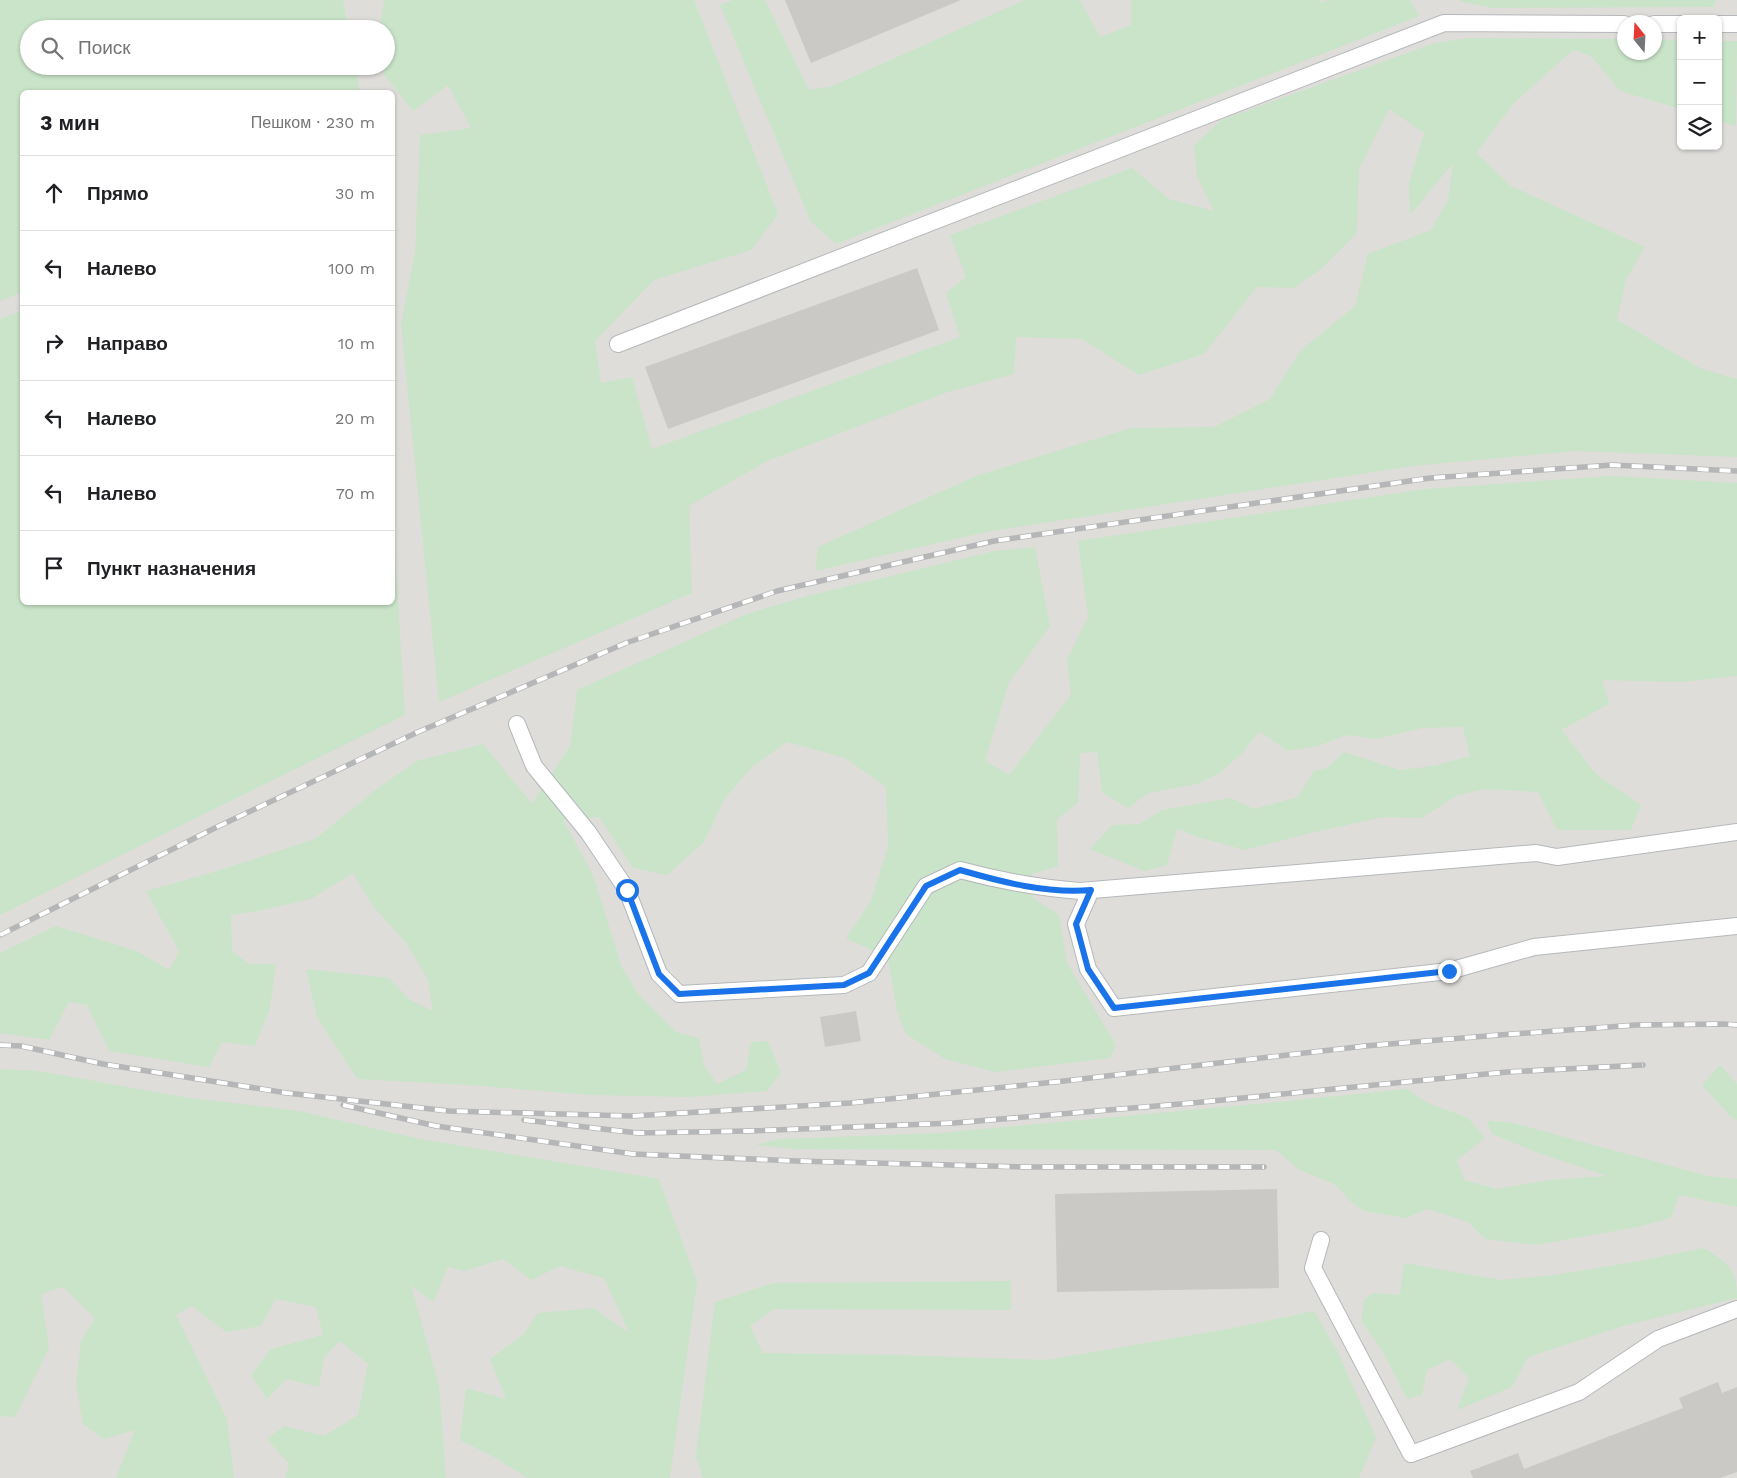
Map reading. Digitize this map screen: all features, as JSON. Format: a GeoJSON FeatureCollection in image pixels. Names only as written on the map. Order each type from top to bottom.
{"type":"FeatureCollection","features":[{"type":"Feature","properties":{"kind":"lane"},"geometry":{"type":"LineString","coordinates":[[618,344],[1444,23],[1617,24]]}},
{"type":"Feature","properties":{"kind":"lane"},"geometry":{"type":"LineString","coordinates":[[1662,24],[1677,24]]}},
{"type":"Feature","properties":{"kind":"lane"},"geometry":{"type":"LineString","coordinates":[[1722,24],[1737,24]]}},
{"type":"Feature","properties":{"kind":"lane"},"geometry":{"type":"LineString","coordinates":[[517,724],[534,766],[588,832],[627,890],[659,974],[679,994],[844,985],[869,973],[926,886],[960,870],[992,879],[1039,888],[1080,891],[1536,852],[1557,857],[1737,832]]}},
{"type":"Feature","properties":{"kind":"lane"},"geometry":{"type":"LineString","coordinates":[[1091,890],[1076,924],[1088,969],[1114,1008],[1449,971],[1534,947],[1737,926]]}},
{"type":"Feature","properties":{"kind":"lane"},"geometry":{"type":"LineString","coordinates":[[1321,1240],[1313,1268],[1411,1454],[1579,1392],[1658,1339],[1737,1309]]}},
{"type":"Feature","properties":{"kind":"shaded area"},"geometry":{"type":"Polygon","coordinates":[[[0,0],[1737,0],[1737,1478],[0,1478],[0,0]]]}},
{"type":"Feature","properties":{"kind":"green space"},"geometry":{"type":"Polygon","coordinates":[[[0,0],[343,0],[346,20],[20,20],[20,75],[357,75],[360,90],[20,90],[20,293],[0,301],[0,0]]]}},
{"type":"Feature","properties":{"kind":"green space"},"geometry":{"type":"Polygon","coordinates":[[[383,0],[694,0],[778,214],[751,250],[654,280],[595,341],[601,383],[632,377],[652,449],[960,337],[946,293],[966,277],[950,235],[1132,168],[1169,199],[1214,211],[1197,177],[1194,146],[1221,120],[1435,43],[1469,38],[1617,39],[1617,60],[1662,60],[1662,40],[1677,40],[1677,108],[1620,91],[1591,56],[1573,50],[1514,103],[1476,153],[1511,186],[1645,247],[1626,279],[1617,320],[1702,369],[1737,379],[1737,457],[1576,451],[1413,466],[991,531],[815,571],[818,547],[976,476],[1131,428],[1214,427],[1270,399],[1300,351],[1355,306],[1368,254],[1431,230],[1448,200],[1453,163],[1410,215],[1409,183],[1424,133],[1389,109],[1359,169],[1357,233],[1320,270],[1293,288],[1257,287],[1204,354],[1139,375],[1082,339],[1016,337],[1014,374],[948,392],[767,461],[689,506],[692,593],[439,702],[401,324],[415,252],[420,135],[471,128],[448,85],[413,111],[384,75],[395,75],[395,20],[381,20],[383,0]]]}},
{"type":"Feature","properties":{"kind":"green space"},"geometry":{"type":"Polygon","coordinates":[[[733,0],[765,0],[809,90],[830,87],[1025,0],[1080,0],[1100,37],[1131,25],[1131,0],[1320,0],[1321,3],[1328,0],[1410,0],[1419,16],[836,244],[811,222],[720,5],[733,0]]]}},
{"type":"Feature","properties":{"kind":"green space"},"geometry":{"type":"Polygon","coordinates":[[[1459,0],[1716,0],[1714,7],[1494,8],[1459,0]]]}},
{"type":"Feature","properties":{"kind":"green space"},"geometry":{"type":"Polygon","coordinates":[[[1722,41],[1737,41],[1736,126],[1722,122],[1722,41]]]}},
{"type":"Feature","properties":{"kind":"green space"},"geometry":{"type":"Polygon","coordinates":[[[20,312],[20,605],[395,605],[395,552],[405,715],[0,915],[0,319],[20,312]]]}},
{"type":"Feature","properties":{"kind":"green space"},"geometry":{"type":"Polygon","coordinates":[[[1612,476],[1737,483],[1737,676],[1681,682],[1602,680],[1609,704],[1561,730],[1596,774],[1641,805],[1631,830],[1557,830],[1538,792],[1484,789],[1456,796],[1421,818],[1383,817],[1245,850],[1177,829],[1167,865],[1145,871],[1090,849],[1112,825],[1140,824],[1162,810],[1231,798],[1254,809],[1298,797],[1314,771],[1327,768],[1344,752],[1400,770],[1433,766],[1470,756],[1463,727],[1422,728],[1376,739],[1347,735],[1318,746],[1287,751],[1260,731],[1242,753],[1220,773],[1197,784],[1148,793],[1128,808],[1102,792],[1097,752],[1080,753],[1078,803],[1057,819],[1058,866],[1032,874],[1033,898],[1059,915],[1067,963],[1116,1045],[1110,1058],[995,1072],[945,1059],[906,1034],[897,1011],[888,958],[846,938],[870,903],[888,847],[886,787],[845,758],[787,742],[751,768],[725,798],[704,842],[667,875],[633,868],[599,817],[563,820],[593,875],[622,968],[639,995],[676,1032],[699,1038],[704,1065],[717,1084],[746,1070],[751,1042],[768,1041],[781,1073],[767,1091],[689,1097],[592,1095],[357,1079],[317,1017],[306,969],[389,978],[410,1000],[433,1011],[428,980],[407,944],[373,906],[353,873],[311,899],[231,915],[232,951],[249,964],[276,964],[270,1008],[255,1046],[222,1042],[209,1067],[109,1051],[87,1005],[69,1002],[49,1040],[0,1033],[0,953],[56,926],[137,951],[169,970],[179,951],[146,891],[214,872],[315,839],[378,788],[417,761],[483,744],[532,804],[570,746],[577,690],[747,614],[807,596],[995,551],[1035,547],[1050,626],[1009,682],[985,761],[1009,775],[1071,695],[1067,660],[1088,617],[1078,541],[1425,489],[1612,476]]]}},
{"type":"Feature","properties":{"kind":"green space"},"geometry":{"type":"Polygon","coordinates":[[[1720,1065],[1737,1084],[1737,1120],[1731,1117],[1702,1085],[1720,1065]]]}},
{"type":"Feature","properties":{"kind":"green space"},"geometry":{"type":"Polygon","coordinates":[[[0,1069],[39,1071],[183,1097],[299,1111],[420,1139],[659,1179],[697,1282],[670,1478],[528,1478],[494,1457],[460,1440],[466,1388],[506,1399],[490,1359],[524,1334],[538,1313],[593,1308],[629,1333],[604,1278],[560,1266],[531,1280],[503,1259],[464,1271],[448,1267],[433,1302],[411,1285],[439,1386],[446,1478],[285,1478],[289,1464],[267,1439],[284,1426],[324,1436],[358,1415],[368,1364],[340,1341],[324,1357],[319,1387],[286,1379],[267,1399],[251,1375],[271,1349],[323,1335],[316,1307],[276,1299],[261,1326],[226,1332],[192,1306],[176,1315],[227,1419],[234,1478],[116,1478],[135,1430],[103,1439],[83,1424],[76,1384],[81,1341],[95,1318],[63,1287],[41,1294],[49,1348],[15,1417],[0,1416],[0,1069]]]}},
{"type":"Feature","properties":{"kind":"green space"},"geometry":{"type":"Polygon","coordinates":[[[1407,1089],[1428,1103],[1468,1118],[1485,1138],[1457,1160],[1464,1180],[1497,1189],[1550,1180],[1607,1176],[1533,1151],[1492,1134],[1487,1121],[1509,1122],[1708,1176],[1737,1179],[1737,1207],[1679,1195],[1671,1218],[1637,1227],[1536,1245],[1485,1239],[1468,1222],[1428,1209],[1405,1218],[1364,1211],[1350,1201],[1336,1185],[1298,1169],[1276,1150],[796,1149],[755,1145],[780,1139],[939,1133],[1407,1089]]]}},
{"type":"Feature","properties":{"kind":"green space"},"geometry":{"type":"Polygon","coordinates":[[[1703,1248],[1729,1267],[1735,1280],[1737,1298],[1623,1326],[1528,1357],[1512,1387],[1457,1410],[1469,1378],[1450,1359],[1427,1370],[1422,1395],[1407,1399],[1382,1350],[1361,1321],[1364,1299],[1374,1293],[1400,1295],[1404,1263],[1501,1280],[1554,1275],[1703,1248]]]}},
{"type":"Feature","properties":{"kind":"green space"},"geometry":{"type":"Polygon","coordinates":[[[1011,1281],[1011,1310],[774,1309],[750,1326],[763,1353],[1048,1360],[1238,1327],[1314,1311],[1338,1352],[1376,1438],[1359,1478],[703,1478],[696,1456],[715,1302],[773,1283],[1011,1281]]]}},
{"type":"Feature","properties":{"kind":"building"},"geometry":{"type":"Polygon","coordinates":[[[785,0],[961,0],[811,63],[785,0]]]}},
{"type":"Feature","properties":{"kind":"building"},"geometry":{"type":"Polygon","coordinates":[[[917,268],[939,330],[668,429],[645,367],[917,268]]]}},
{"type":"Feature","properties":{"kind":"building"},"geometry":{"type":"Polygon","coordinates":[[[856,1011],[861,1041],[825,1047],[820,1017],[856,1011]]]}},
{"type":"Feature","properties":{"kind":"building"},"geometry":{"type":"Polygon","coordinates":[[[1277,1189],[1279,1288],[1057,1292],[1055,1194],[1277,1189]]]}},
{"type":"Feature","properties":{"kind":"building"},"geometry":{"type":"Polygon","coordinates":[[[1718,1382],[1722,1393],[1737,1387],[1737,1472],[1720,1478],[1473,1478],[1470,1471],[1518,1453],[1524,1469],[1683,1408],[1679,1398],[1718,1382]]]}},
{"type":"Feature","properties":{"kind":"railway"},"geometry":{"type":"LineString","coordinates":[[0,935],[217,827],[418,732],[626,643],[777,591],[994,541],[1430,478],[1612,465],[1737,471]]}},
{"type":"Feature","properties":{"kind":"railway"},"geometry":{"type":"LineString","coordinates":[[0,1045],[21,1046],[103,1064],[287,1093],[449,1111],[632,1116],[850,1103],[1064,1081],[1365,1046],[1636,1025],[1737,1025]]}},
{"type":"Feature","properties":{"kind":"railway"},"geometry":{"type":"LineString","coordinates":[[524,1120],[638,1133],[954,1123],[1192,1103],[1507,1072],[1643,1065]]}},
{"type":"Feature","properties":{"kind":"railway"},"geometry":{"type":"LineString","coordinates":[[343,1105],[436,1126],[633,1154],[796,1161],[1023,1167],[1264,1167]]}},
{"type":"Feature","properties":{"kind":"route"},"geometry":{"type":"LineString","coordinates":[[627,890],[659,974],[679,994],[844,985],[869,973],[926,886],[960,870],[992,879],[1039,888],[1091,890],[1076,924],[1088,969],[1114,1008],[1449,971]]}}]}
